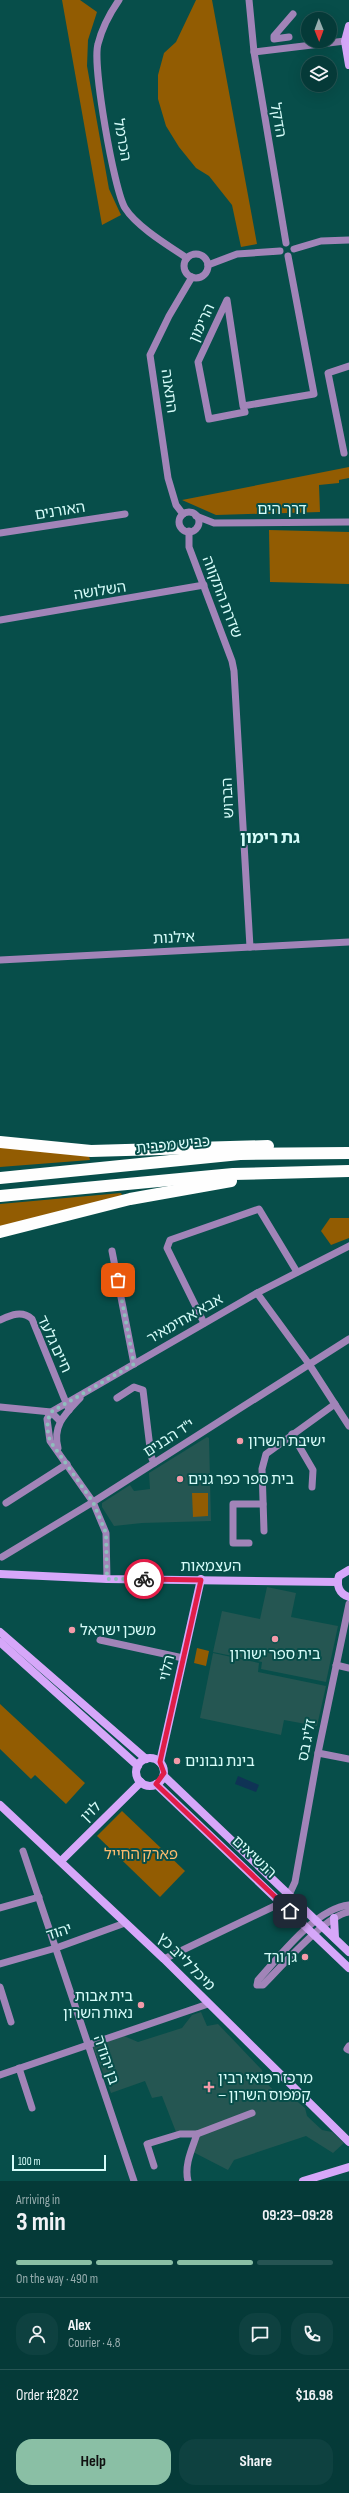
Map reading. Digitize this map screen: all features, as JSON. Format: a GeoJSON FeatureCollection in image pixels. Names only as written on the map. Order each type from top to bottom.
{"type":"FeatureCollection","features":[{"type":"Feature","properties":{"kind":"highway"},"geometry":{"type":"LineString","coordinates":[[0,1142],[80,1151],[258,1145],[346,1153]]}},
{"type":"Feature","properties":{"kind":"highway","name":"כביש מכבית"},"geometry":{"type":"LineString","coordinates":[[0,1178],[240,1154],[346,1153]]}},
{"type":"Feature","properties":{"kind":"highway"},"geometry":{"type":"LineString","coordinates":[[0,1232],[65,1215],[165,1192],[300,1170]]}},
{"type":"Feature","properties":{"kind":"highway"},"geometry":{"type":"LineString","coordinates":[[0,1196],[233,1174],[300,1170],[349,1171]]}},
{"type":"Feature","properties":{"kind":"highway"},"geometry":{"type":"LineString","coordinates":[[0,1240],[65,1215]]}},
{"type":"Feature","properties":{"kind":"main road"},"geometry":{"type":"LineString","coordinates":[[349,26],[345,41],[349,65]]}},
{"type":"Feature","properties":{"kind":"main road"},"geometry":{"type":"LineString","coordinates":[[349,1570],[343,1572],[338,1582],[342,1593],[349,1597]]}},
{"type":"Feature","properties":{"kind":"main road","name":"העצמאות"},"geometry":{"type":"LineString","coordinates":[[0,1574],[107,1579],[338,1582]]}},
{"type":"Feature","properties":{"kind":"main road","name":"העצמאות"},"geometry":{"type":"LineString","coordinates":[[0,1577],[12,1575]]}},
{"type":"Feature","properties":{"kind":"main road","name":"הלוי"},"geometry":{"type":"LineString","coordinates":[[160,1762],[201,1580]]}},
{"type":"Feature","properties":{"kind":"main road"},"geometry":{"type":"LineString","coordinates":[[0,1632],[146,1759]]}},
{"type":"Feature","properties":{"kind":"main road"},"geometry":{"type":"LineString","coordinates":[[0,1642],[138,1766]]}},
{"type":"Feature","properties":{"kind":"main road"},"geometry":{"type":"LineString","coordinates":[[151,1758],[160,1762],[164,1768],[164,1776],[156,1784],[148,1785],[141,1782],[137,1775],[138,1766],[146,1759],[151,1758]]}},
{"type":"Feature","properties":{"kind":"main road","name":"הנשיאים"},"geometry":{"type":"LineString","coordinates":[[164,1776],[349,1952]]}},
{"type":"Feature","properties":{"kind":"main road","name":"לוין"},"geometry":{"type":"LineString","coordinates":[[61,1861],[141,1782]]}},
{"type":"Feature","properties":{"kind":"main road","name":"הנשיאים"},"geometry":{"type":"LineString","coordinates":[[156,1784],[349,1968]]}},
{"type":"Feature","properties":{"kind":"main road","name":"מיכל לייב כץ"},"geometry":{"type":"LineString","coordinates":[[0,1805],[164,1959],[349,2142]]}},
{"type":"Feature","properties":{"kind":"main road"},"geometry":{"type":"LineString","coordinates":[[334,1918],[335,1938]]}},
{"type":"Feature","properties":{"kind":"main road"},"geometry":{"type":"LineString","coordinates":[[303,2181],[349,2167]]}},
{"type":"Feature","properties":{"kind":"street","name":"הכרמל"},"geometry":{"type":"LineString","coordinates":[[119,0],[111,12],[97,45],[99,83],[116,180],[126,208],[153,235],[187,258]]}},
{"type":"Feature","properties":{"kind":"street","name":"הדקל"},"geometry":{"type":"LineString","coordinates":[[249,0],[254,52],[286,243]]}},
{"type":"Feature","properties":{"kind":"street"},"geometry":{"type":"LineString","coordinates":[[273,50],[274,36],[293,14]]}},
{"type":"Feature","properties":{"kind":"street"},"geometry":{"type":"LineString","coordinates":[[274,40],[289,37]]}},
{"type":"Feature","properties":{"kind":"street"},"geometry":{"type":"LineString","coordinates":[[254,52],[345,41]]}},
{"type":"Feature","properties":{"kind":"street"},"geometry":{"type":"LineString","coordinates":[[208,265],[205,259],[200,255],[193,254],[187,258],[184,264],[185,270],[192,277],[203,276],[208,265],[237,254],[280,251],[282,254],[288,256],[293,253],[294,249],[321,241],[349,240]]}},
{"type":"Feature","properties":{"kind":"street"},"geometry":{"type":"LineString","coordinates":[[280,251],[281,246],[286,243],[290,244],[294,249]]}},
{"type":"Feature","properties":{"kind":"street","name":"הרימון"},"geometry":{"type":"LineString","coordinates":[[243,406],[314,394],[288,256]]}},
{"type":"Feature","properties":{"kind":"street","name":"התאנה"},"geometry":{"type":"LineString","coordinates":[[183,514],[176,505],[168,478],[150,355],[169,316],[192,277]]}},
{"type":"Feature","properties":{"kind":"street","name":"הרימון"},"geometry":{"type":"LineString","coordinates":[[227,300],[241,391],[243,406],[245,412],[208,419],[198,362],[227,300]]}},
{"type":"Feature","properties":{"kind":"street"},"geometry":{"type":"LineString","coordinates":[[344,453],[328,373],[349,366]]}},
{"type":"Feature","properties":{"kind":"street"},"geometry":{"type":"LineString","coordinates":[[190,512],[196,516],[198,521],[197,527],[189,531],[183,530],[179,519],[183,514],[190,512]]}},
{"type":"Feature","properties":{"kind":"street","name":"האורנים"},"geometry":{"type":"LineString","coordinates":[[0,534],[125,514]]}},
{"type":"Feature","properties":{"kind":"street","name":"דרך הים"},"geometry":{"type":"LineString","coordinates":[[196,516],[214,523]]}},
{"type":"Feature","properties":{"kind":"street","name":"דרך הים"},"geometry":{"type":"LineString","coordinates":[[197,527],[214,523],[349,522]]}},
{"type":"Feature","properties":{"kind":"street","name":"שדרת התקווה"},"geometry":{"type":"LineString","coordinates":[[189,531],[189,547],[232,661],[234,671]]}},
{"type":"Feature","properties":{"kind":"street","name":"השלושה"},"geometry":{"type":"LineString","coordinates":[[0,620],[204,585]]}},
{"type":"Feature","properties":{"kind":"street","name":"הברוש"},"geometry":{"type":"LineString","coordinates":[[234,671],[250,947]]}},
{"type":"Feature","properties":{"kind":"street","name":"אילנות"},"geometry":{"type":"LineString","coordinates":[[0,960],[349,942]]}},
{"type":"Feature","properties":{"kind":"street"},"geometry":{"type":"LineString","coordinates":[[204,1323],[167,1248],[170,1240],[259,1209],[297,1272]]}},
{"type":"Feature","properties":{"kind":"street","name":"אבא אחימאיר"},"geometry":{"type":"LineString","coordinates":[[51,1412],[66,1402],[83,1395],[257,1293],[349,1246]]}},
{"type":"Feature","properties":{"kind":"street"},"geometry":{"type":"LineString","coordinates":[[112,1252],[134,1364]]}},
{"type":"Feature","properties":{"kind":"street"},"geometry":{"type":"LineString","coordinates":[[257,1293],[309,1364],[349,1426]]}},
{"type":"Feature","properties":{"kind":"street","name":"חיים גלעד"},"geometry":{"type":"LineString","coordinates":[[0,1320],[13,1314],[28,1315],[32,1318],[69,1410]]}},
{"type":"Feature","properties":{"kind":"street","name":"י\"ד הבנים"},"geometry":{"type":"LineString","coordinates":[[2,1557],[93,1502],[349,1339]]}},
{"type":"Feature","properties":{"kind":"street"},"geometry":{"type":"LineString","coordinates":[[117,1398],[134,1387],[143,1390],[151,1456],[154,1463]]}},
{"type":"Feature","properties":{"kind":"street"},"geometry":{"type":"LineString","coordinates":[[59,1452],[55,1438],[60,1421],[83,1395]]}},
{"type":"Feature","properties":{"kind":"street"},"geometry":{"type":"LineString","coordinates":[[264,1531],[262,1469],[266,1454],[335,1404]]}},
{"type":"Feature","properties":{"kind":"street"},"geometry":{"type":"LineString","coordinates":[[0,1407],[51,1412],[60,1421]]}},
{"type":"Feature","properties":{"kind":"street"},"geometry":{"type":"LineString","coordinates":[[51,1412],[47,1419],[47,1430],[50,1441],[93,1502],[106,1533],[107,1579]]}},
{"type":"Feature","properties":{"kind":"street"},"geometry":{"type":"LineString","coordinates":[[292,1434],[313,1470],[312,1487]]}},
{"type":"Feature","properties":{"kind":"street"},"geometry":{"type":"LineString","coordinates":[[6,1503],[67,1464]]}},
{"type":"Feature","properties":{"kind":"street"},"geometry":{"type":"LineString","coordinates":[[249,1543],[233,1543],[233,1504],[263,1504]]}},
{"type":"Feature","properties":{"kind":"street","name":"זליג בס"},"geometry":{"type":"LineString","coordinates":[[164,1959],[281,1903],[289,1895],[295,1882],[318,1753],[349,1604]]}},
{"type":"Feature","properties":{"kind":"street"},"geometry":{"type":"LineString","coordinates":[[100,1640],[183,1658]]}},
{"type":"Feature","properties":{"kind":"street"},"geometry":{"type":"LineString","coordinates":[[336,1665],[349,1668]]}},
{"type":"Feature","properties":{"kind":"street"},"geometry":{"type":"LineString","coordinates":[[318,1753],[349,1759]]}},
{"type":"Feature","properties":{"kind":"street","name":"בן יהודה"},"geometry":{"type":"LineString","coordinates":[[23,1851],[134,2181]]}},
{"type":"Feature","properties":{"kind":"street"},"geometry":{"type":"LineString","coordinates":[[282,1889],[291,1886],[295,1882]]}},
{"type":"Feature","properties":{"kind":"street"},"geometry":{"type":"LineString","coordinates":[[0,1908],[39,1897]]}},
{"type":"Feature","properties":{"kind":"street"},"geometry":{"type":"LineString","coordinates":[[349,1904],[336,1906],[316,1920],[258,1980],[257,1985],[263,1985],[322,1927],[340,1913],[349,1912]]}},
{"type":"Feature","properties":{"kind":"street","name":"יהוד"},"geometry":{"type":"LineString","coordinates":[[0,1964],[56,1948],[125,1923]]}},
{"type":"Feature","properties":{"kind":"street"},"geometry":{"type":"LineString","coordinates":[[0,1987],[11,2022]]}},
{"type":"Feature","properties":{"kind":"street"},"geometry":{"type":"LineString","coordinates":[[0,2075],[208,2004]]}},
{"type":"Feature","properties":{"kind":"street"},"geometry":{"type":"LineString","coordinates":[[349,2046],[347,2048],[349,2050]]}},
{"type":"Feature","properties":{"kind":"street"},"geometry":{"type":"LineString","coordinates":[[19,2068],[32,2108]]}},
{"type":"Feature","properties":{"kind":"street"},"geometry":{"type":"LineString","coordinates":[[154,2166],[147,2144],[180,2134],[197,2134],[252,2113]]}},
{"type":"Feature","properties":{"kind":"street"},"geometry":{"type":"LineString","coordinates":[[188,2181],[186,2174],[188,2161],[197,2134]]}},
{"type":"Feature","properties":{"kind":"shaded area","name":"בית ספר כפר גנים"},"geometry":{"type":"Polygon","coordinates":[[[207,1437],[209,1438],[211,1521],[142,1523],[114,1526],[102,1507],[102,1503],[130,1485],[134,1491],[150,1489],[149,1473],[207,1437]]]}},
{"type":"Feature","properties":{"kind":"shaded area","name":"בית ספר ישורון"},"geometry":{"type":"Polygon","coordinates":[[[267,1587],[296,1593],[291,1617],[338,1626],[326,1682],[261,1669],[262,1662],[213,1652],[222,1611],[260,1619],[267,1587]]]}},
{"type":"Feature","properties":{"kind":"shaded area"},"geometry":{"type":"Polygon","coordinates":[[[213,1653],[259,1663],[258,1672],[326,1686],[317,1726],[284,1720],[281,1735],[200,1718],[213,1653]]]}},
{"type":"Feature","properties":{"kind":"shaded area"},"geometry":{"type":"Polygon","coordinates":[[[238,1776],[259,1785],[256,1792],[235,1784],[238,1776]]]}},
{"type":"Feature","properties":{"kind":"shaded area","name":"מרכז רפואי רבין – קמפוס השרון"},"geometry":{"type":"Polygon","coordinates":[[[201,2012],[207,2026],[218,2024],[262,2070],[264,2081],[283,2099],[293,2098],[305,2108],[307,2116],[322,2130],[332,2132],[344,2143],[333,2153],[306,2136],[234,2160],[228,2170],[193,2152],[198,2135],[176,2132],[162,2096],[152,2098],[145,2081],[111,2093],[93,2047],[124,2036],[138,2042],[182,2028],[192,2015],[201,2012]]]}},
{"type":"Feature","properties":{"kind":"green space"},"geometry":{"type":"Polygon","coordinates":[[[62,0],[80,0],[97,12],[88,40],[87,66],[109,189],[121,215],[102,225],[62,0]]]}},
{"type":"Feature","properties":{"kind":"green space"},"geometry":{"type":"Polygon","coordinates":[[[196,0],[212,0],[257,244],[241,247],[232,205],[209,176],[196,168],[179,147],[166,126],[158,99],[158,75],[164,53],[176,42],[196,0]]]}},
{"type":"Feature","properties":{"kind":"green space"},"geometry":{"type":"Polygon","coordinates":[[[349,467],[349,478],[339,480],[339,483],[319,485],[320,512],[216,515],[182,500],[349,467]]]}},
{"type":"Feature","properties":{"kind":"green space"},"geometry":{"type":"Polygon","coordinates":[[[269,530],[349,532],[349,584],[270,582],[269,530]]]}},
{"type":"Feature","properties":{"kind":"green space"},"geometry":{"type":"Polygon","coordinates":[[[0,1147],[89,1156],[90,1160],[0,1167],[0,1147]]]}},
{"type":"Feature","properties":{"kind":"green space"},"geometry":{"type":"Polygon","coordinates":[[[121,1193],[123,1197],[0,1227],[0,1204],[121,1193]]]}},
{"type":"Feature","properties":{"kind":"green space"},"geometry":{"type":"Polygon","coordinates":[[[330,1218],[349,1218],[349,1238],[331,1245],[321,1231],[330,1218]]]}},
{"type":"Feature","properties":{"kind":"green space"},"geometry":{"type":"Polygon","coordinates":[[[192,1493],[208,1493],[208,1516],[193,1517],[192,1493]]]}},
{"type":"Feature","properties":{"kind":"green space"},"geometry":{"type":"Polygon","coordinates":[[[197,1648],[209,1651],[206,1666],[194,1663],[197,1648]]]}},
{"type":"Feature","properties":{"kind":"green space"},"geometry":{"type":"Polygon","coordinates":[[[0,1704],[85,1783],[66,1804],[35,1775],[31,1779],[0,1749],[0,1704]]]}},
{"type":"Feature","properties":{"kind":"green space","name":"פארק החייל"},"geometry":{"type":"Polygon","coordinates":[[[122,1811],[185,1871],[160,1897],[97,1836],[122,1811]]]}},
{"type":"Feature","properties":{"kind":"way so far"},"geometry":{"type":"LineString","coordinates":[[118,1280],[134,1364],[83,1395],[66,1402],[51,1412],[47,1419],[47,1430],[50,1441],[93,1502],[106,1533],[107,1579],[144,1579]]}},
{"type":"Feature","properties":{"kind":"place","name":"ישיבת השרון"},"geometry":{"type":"Point","coordinates":[240,1441]}},
{"type":"Feature","properties":{"kind":"place","name":"בית ספר כפר גנים"},"geometry":{"type":"Point","coordinates":[180,1479]}},
{"type":"Feature","properties":{"kind":"place","name":"משכן ישראל"},"geometry":{"type":"Point","coordinates":[72,1630]}},
{"type":"Feature","properties":{"kind":"place","name":"בית ספר ישורון"},"geometry":{"type":"Point","coordinates":[275,1639]}},
{"type":"Feature","properties":{"kind":"place","name":"בינת נבונים"},"geometry":{"type":"Point","coordinates":[177,1761]}},
{"type":"Feature","properties":{"kind":"place","name":"גן ורד"},"geometry":{"type":"Point","coordinates":[305,1957]}},
{"type":"Feature","properties":{"kind":"place","name":"בית אבות נאות השרון"},"geometry":{"type":"Point","coordinates":[141,2005]}},
{"type":"Feature","properties":{"kind":"place","name":"מרכז רפואי רבין – קמפוס השרון"},"geometry":{"type":"Point","coordinates":[209,2087]}},
{"type":"Feature","properties":{"kind":"district","name":"גת רימון"},"geometry":{"type":"Point","coordinates":[270,838]}},
{"type":"Feature","properties":{"kind":"route"},"geometry":{"type":"LineString","coordinates":[[144,1579],[201,1580],[160,1762],[164,1768],[164,1776],[156,1784],[290,1911]]}}]}
